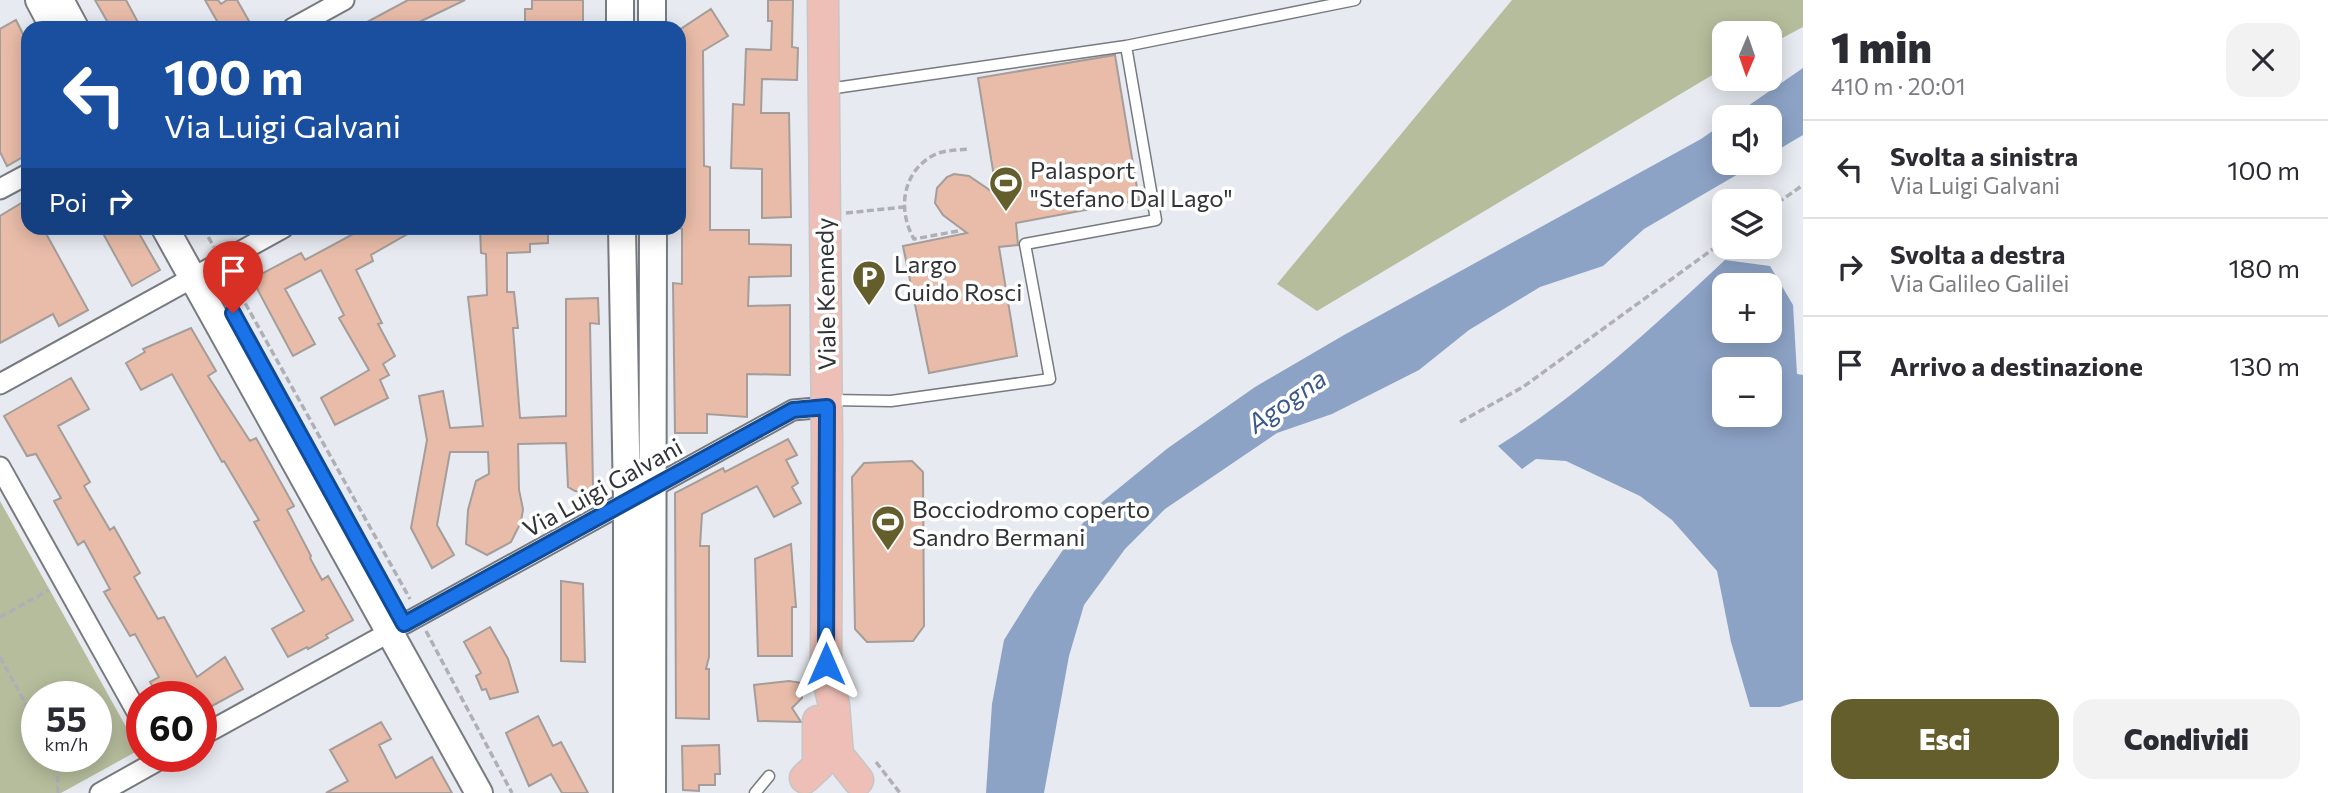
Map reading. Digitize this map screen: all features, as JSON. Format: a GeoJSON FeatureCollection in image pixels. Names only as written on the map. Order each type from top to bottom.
{"type":"FeatureCollection","features":[{"type":"Feature","properties":{"kind":"main road","name":"Viale Kennedy"},"geometry":{"type":"LineString","coordinates":[[824,0],[826,672]]}},
{"type":"Feature","properties":{"kind":"main road"},"geometry":{"type":"LineString","coordinates":[[826,672],[834,705],[838,755],[868,778]]}},
{"type":"Feature","properties":{"kind":"main road"},"geometry":{"type":"LineString","coordinates":[[787,782],[818,765],[819,704],[826,672]]}},
{"type":"Feature","properties":{"kind":"main road"},"geometry":{"type":"LineString","coordinates":[[787,782],[823,772],[868,778]]}},
{"type":"Feature","properties":{"kind":"street"},"geometry":{"type":"LineString","coordinates":[[39,0],[50,21]]}},
{"type":"Feature","properties":{"kind":"street"},"geometry":{"type":"LineString","coordinates":[[60,0],[71,21]]}},
{"type":"Feature","properties":{"kind":"street"},"geometry":{"type":"LineString","coordinates":[[306,21],[344,0]]}},
{"type":"Feature","properties":{"kind":"street"},"geometry":{"type":"LineString","coordinates":[[620,0],[620,21]]}},
{"type":"Feature","properties":{"kind":"street"},"geometry":{"type":"LineString","coordinates":[[0,189],[21,178]]}},
{"type":"Feature","properties":{"kind":"street"},"geometry":{"type":"LineString","coordinates":[[173,235],[211,268]]}},
{"type":"Feature","properties":{"kind":"street"},"geometry":{"type":"LineString","coordinates":[[190,235],[211,268],[408,622],[497,793]]}},
{"type":"Feature","properties":{"kind":"street"},"geometry":{"type":"LineString","coordinates":[[0,384],[270,235]]}},
{"type":"Feature","properties":{"kind":"street"},"geometry":{"type":"LineString","coordinates":[[622,235],[627,793]]}},
{"type":"Feature","properties":{"kind":"street"},"geometry":{"type":"LineString","coordinates":[[652,793],[653,235]]}},
{"type":"Feature","properties":{"kind":"street","name":"Via Luigi Galvani"},"geometry":{"type":"LineString","coordinates":[[217,727],[793,410],[827,403]]}},
{"type":"Feature","properties":{"kind":"street"},"geometry":{"type":"LineString","coordinates":[[0,467],[126,692]]}},
{"type":"Feature","properties":{"kind":"street"},"geometry":{"type":"LineString","coordinates":[[408,622],[479,793]]}},
{"type":"Feature","properties":{"kind":"street"},"geometry":{"type":"LineString","coordinates":[[100,793],[137,772]]}},
{"type":"Feature","properties":{"kind":"lane"},"geometry":{"type":"LineString","coordinates":[[824,90],[1126,46],[1356,0]]}},
{"type":"Feature","properties":{"kind":"lane"},"geometry":{"type":"LineString","coordinates":[[827,403],[891,401],[1050,379],[1026,244],[1156,220],[1126,46]]}},
{"type":"Feature","properties":{"kind":"lane"},"geometry":{"type":"LineString","coordinates":[[755,793],[787,782]]}},
{"type":"Feature","properties":{"kind":"path"},"geometry":{"type":"LineString","coordinates":[[958,231],[914,239],[904,207],[906,188],[923,162],[945,151],[968,149]]}},
{"type":"Feature","properties":{"kind":"path"},"geometry":{"type":"LineString","coordinates":[[1782,200],[1803,185]]}},
{"type":"Feature","properties":{"kind":"path"},"geometry":{"type":"LineString","coordinates":[[843,213],[904,207]]}},
{"type":"Feature","properties":{"kind":"path"},"geometry":{"type":"LineString","coordinates":[[204,235],[211,268],[408,622],[512,793]]}},
{"type":"Feature","properties":{"kind":"path"},"geometry":{"type":"LineString","coordinates":[[1460,422],[1522,387],[1712,250]]}},
{"type":"Feature","properties":{"kind":"path"},"geometry":{"type":"LineString","coordinates":[[0,617],[51,589]]}},
{"type":"Feature","properties":{"kind":"path"},"geometry":{"type":"LineString","coordinates":[[0,656],[21,695]]}},
{"type":"Feature","properties":{"kind":"path"},"geometry":{"type":"LineString","coordinates":[[57,772],[58,793]]}},
{"type":"Feature","properties":{"kind":"path"},"geometry":{"type":"LineString","coordinates":[[868,778],[900,793]]}},
{"type":"Feature","properties":{"kind":"green space"},"geometry":{"type":"Polygon","coordinates":[[[1512,0],[1803,0],[1803,27],[1782,38],[1782,21],[1712,21],[1712,75],[1317,311],[1277,284],[1512,0]]]}},
{"type":"Feature","properties":{"kind":"green space"},"geometry":{"type":"Polygon","coordinates":[[[0,501],[100,681],[21,681],[21,772],[99,772],[61,793],[0,793],[0,501]]]}},
{"type":"Feature","properties":{"kind":"green space"},"geometry":{"type":"Polygon","coordinates":[[[112,702],[126,727],[126,757],[112,765],[112,702]]]}},
{"type":"Feature","properties":{"kind":"water"},"geometry":{"type":"Polygon","coordinates":[[[1803,68],[1803,135],[1782,147],[1782,105],[1749,105],[1770,91],[1782,91],[1782,82],[1803,68]]]}},
{"type":"Feature","properties":{"kind":"water","name":"Agogna"},"geometry":{"type":"Polygon","coordinates":[[[1712,131],[1712,175],[1736,175],[1644,229],[1603,266],[1540,287],[1469,330],[1419,370],[1332,414],[1277,433],[1165,509],[1125,549],[1084,605],[1069,656],[1044,793],[986,793],[992,704],[1004,640],[1074,534],[1097,506],[1168,448],[1255,387],[1344,335],[1712,131]]]}},
{"type":"Feature","properties":{"kind":"water"},"geometry":{"type":"Polygon","coordinates":[[[1725,260],[1770,266],[1774,273],[1712,273],[1712,343],[1782,343],[1782,286],[1793,305],[1797,374],[1803,375],[1803,700],[1780,707],[1750,707],[1731,642],[1717,571],[1672,520],[1640,496],[1566,461],[1536,459],[1522,469],[1498,446],[1587,382],[1725,260]]]}},
{"type":"Feature","properties":{"kind":"building"},"geometry":{"type":"Polygon","coordinates":[[[95,0],[126,0],[137,21],[107,21],[95,0]]]}},
{"type":"Feature","properties":{"kind":"building"},"geometry":{"type":"Polygon","coordinates":[[[205,0],[218,0],[221,4],[227,0],[237,0],[249,21],[217,21],[205,0]]]}},
{"type":"Feature","properties":{"kind":"building"},"geometry":{"type":"Polygon","coordinates":[[[408,0],[465,0],[421,21],[369,21],[408,0]]]}},
{"type":"Feature","properties":{"kind":"building"},"geometry":{"type":"Polygon","coordinates":[[[532,0],[583,0],[583,21],[525,21],[525,9],[532,9],[532,0]]]}},
{"type":"Feature","properties":{"kind":"building"},"geometry":{"type":"Polygon","coordinates":[[[768,0],[793,0],[792,47],[798,48],[797,80],[762,79],[761,113],[789,113],[791,217],[762,218],[762,169],[731,168],[733,104],[744,105],[746,49],[771,50],[772,21],[768,21],[768,0]]]}},
{"type":"Feature","properties":{"kind":"building"},"geometry":{"type":"Polygon","coordinates":[[[711,9],[728,36],[703,51],[704,166],[710,167],[710,230],[749,230],[749,244],[791,245],[791,276],[749,277],[748,306],[790,305],[790,375],[747,374],[747,417],[707,414],[707,433],[675,433],[673,283],[682,284],[682,235],[686,235],[686,25],[711,9]]]}},
{"type":"Feature","properties":{"kind":"building"},"geometry":{"type":"Polygon","coordinates":[[[16,20],[21,30],[21,158],[7,166],[0,152],[0,29],[16,20]]]}},
{"type":"Feature","properties":{"kind":"building","name":"Palasport \"Stefano Dal Lago\""},"geometry":{"type":"Polygon","coordinates":[[[1115,55],[1139,200],[1016,223],[1018,245],[999,247],[1017,356],[929,373],[903,246],[967,233],[943,215],[935,203],[937,188],[947,177],[954,174],[969,176],[997,195],[978,78],[1115,55]]]}},
{"type":"Feature","properties":{"kind":"building"},"geometry":{"type":"Polygon","coordinates":[[[21,203],[21,235],[47,235],[88,310],[59,326],[53,314],[0,343],[0,216],[21,203]]]}},
{"type":"Feature","properties":{"kind":"building"},"geometry":{"type":"Polygon","coordinates":[[[104,235],[140,235],[160,270],[132,286],[104,235]]]}},
{"type":"Feature","properties":{"kind":"building"},"geometry":{"type":"Polygon","coordinates":[[[351,235],[406,235],[371,255],[373,261],[356,270],[382,323],[378,324],[395,356],[383,364],[389,375],[380,380],[388,398],[335,425],[321,398],[369,370],[339,318],[344,315],[321,270],[285,289],[315,344],[293,356],[252,279],[301,253],[305,260],[351,235]]]}},
{"type":"Feature","properties":{"kind":"building"},"geometry":{"type":"Polygon","coordinates":[[[480,235],[548,235],[548,243],[530,244],[530,252],[507,253],[507,292],[514,292],[518,328],[513,328],[520,418],[566,416],[566,299],[598,298],[599,324],[590,323],[593,487],[583,492],[568,487],[566,443],[518,444],[519,490],[523,509],[521,522],[511,542],[487,555],[466,544],[468,510],[476,481],[489,474],[488,452],[450,452],[437,525],[454,555],[432,568],[411,528],[427,440],[419,396],[443,391],[450,428],[483,426],[468,297],[487,295],[486,254],[481,253],[480,235]]]}},
{"type":"Feature","properties":{"kind":"building"},"geometry":{"type":"Polygon","coordinates":[[[191,328],[216,371],[208,376],[250,441],[256,438],[294,506],[287,510],[310,558],[322,580],[328,576],[353,620],[326,635],[328,638],[288,657],[272,629],[304,611],[254,522],[259,520],[172,374],[141,390],[126,363],[145,352],[143,349],[191,328]]]}},
{"type":"Feature","properties":{"kind":"building"},"geometry":{"type":"Polygon","coordinates":[[[71,378],[89,409],[58,426],[90,482],[84,486],[110,530],[114,527],[140,573],[134,577],[158,619],[164,617],[197,677],[225,657],[243,689],[217,703],[217,681],[152,681],[159,677],[135,634],[130,636],[104,592],[110,589],[84,541],[78,545],[54,501],[61,498],[36,454],[27,456],[4,416],[71,378]]]}},
{"type":"Feature","properties":{"kind":"building"},"geometry":{"type":"Polygon","coordinates":[[[788,439],[797,455],[786,460],[798,483],[792,487],[801,503],[774,517],[757,486],[702,514],[700,546],[709,546],[709,657],[706,669],[709,669],[709,719],[676,718],[675,493],[723,468],[725,472],[788,439]]]}},
{"type":"Feature","properties":{"kind":"building","name":"Bocciodromo coperto Sandro Bermani"},"geometry":{"type":"Polygon","coordinates":[[[912,461],[923,472],[924,626],[913,641],[867,642],[855,629],[852,477],[864,463],[912,461]]]}},
{"type":"Feature","properties":{"kind":"building"},"geometry":{"type":"Polygon","coordinates":[[[791,544],[796,607],[792,607],[792,656],[758,656],[755,559],[791,544]]]}},
{"type":"Feature","properties":{"kind":"building"},"geometry":{"type":"Polygon","coordinates":[[[561,581],[583,584],[585,662],[561,661],[561,581]]]}},
{"type":"Feature","properties":{"kind":"building"},"geometry":{"type":"Polygon","coordinates":[[[490,627],[508,659],[518,692],[490,699],[486,689],[482,690],[476,676],[481,673],[464,642],[490,627]]]}},
{"type":"Feature","properties":{"kind":"building"},"geometry":{"type":"Polygon","coordinates":[[[789,681],[802,683],[802,698],[792,708],[801,722],[758,721],[754,685],[789,681]]]}},
{"type":"Feature","properties":{"kind":"building"},"geometry":{"type":"Polygon","coordinates":[[[538,716],[553,746],[561,742],[588,793],[562,793],[551,774],[529,786],[506,733],[538,716]]]}},
{"type":"Feature","properties":{"kind":"building"},"geometry":{"type":"Polygon","coordinates":[[[381,722],[391,739],[379,745],[396,778],[432,757],[452,793],[326,793],[348,781],[330,750],[381,722]]]}},
{"type":"Feature","properties":{"kind":"building"},"geometry":{"type":"Polygon","coordinates":[[[719,745],[720,774],[715,774],[715,785],[699,785],[699,791],[683,790],[682,746],[719,745]]]}},
{"type":"Feature","properties":{"kind":"place","name":"Palasport \"Stefano Dal Lago\""},"geometry":{"type":"Point","coordinates":[1006,213]}},
{"type":"Feature","properties":{"kind":"place","name":"Largo Guido Rosci"},"geometry":{"type":"Point","coordinates":[869,307]}},
{"type":"Feature","properties":{"kind":"place","name":"Bocciodromo coperto Sandro Bermani"},"geometry":{"type":"Point","coordinates":[888,552]}},
{"type":"Feature","properties":{"kind":"route"},"geometry":{"type":"LineString","coordinates":[[233,313],[404,624],[793,410],[827,407],[826,664]]}}]}
